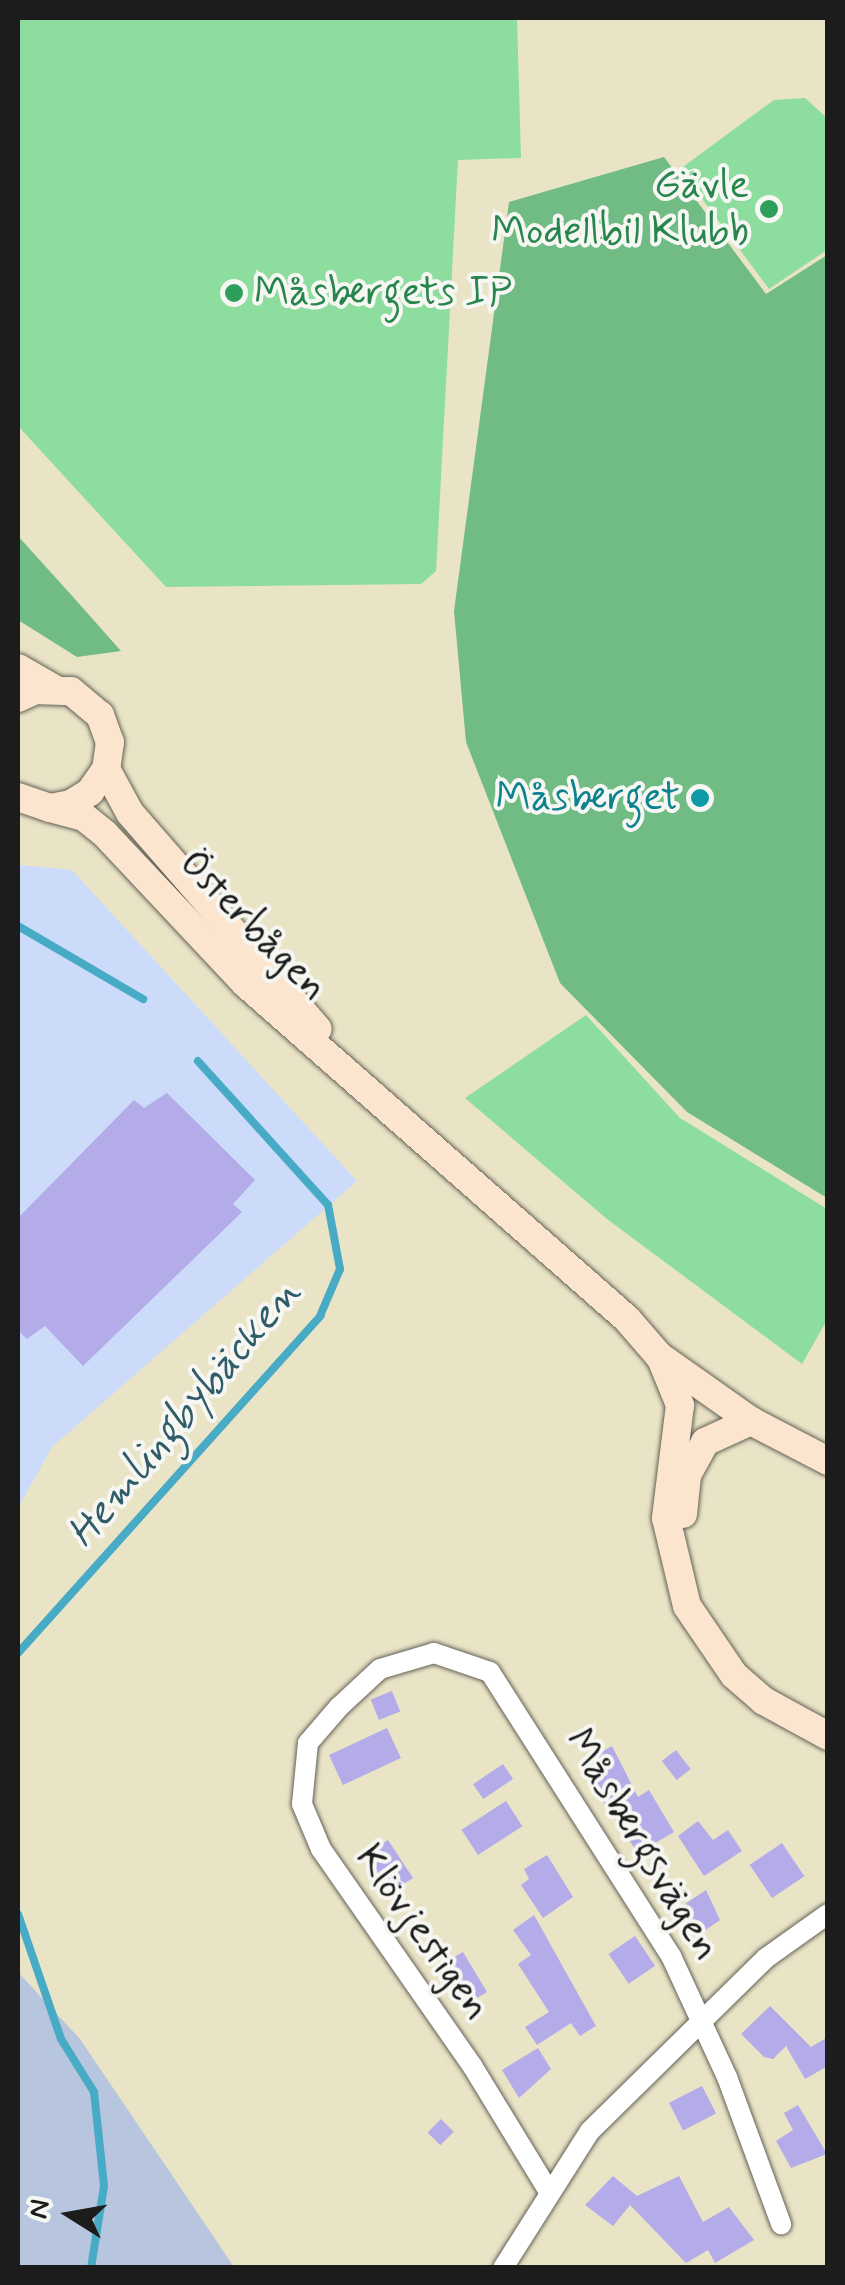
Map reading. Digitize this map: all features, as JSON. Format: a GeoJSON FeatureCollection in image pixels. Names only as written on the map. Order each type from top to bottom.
{"type":"FeatureCollection","features":[{"type":"Feature","properties":{"kind":"main road"},"geometry":{"type":"LineString","coordinates":[[18,668],[53,688],[88,701],[100,715],[110,742],[106,770],[90,792],[50,808]]}},
{"type":"Feature","properties":{"kind":"main road"},"geometry":{"type":"LineString","coordinates":[[18,698],[53,688]]}},
{"type":"Feature","properties":{"kind":"main road","name":"Österbågen"},"geometry":{"type":"LineString","coordinates":[[106,770],[130,813],[390,1114]]}},
{"type":"Feature","properties":{"kind":"main road","name":"Österbågen"},"geometry":{"type":"LineString","coordinates":[[18,797],[84,817],[105,834],[246,984],[626,1319],[659,1356],[751,1421],[821,1457]]}},
{"type":"Feature","properties":{"kind":"main road","name":"Österbågen"},"geometry":{"type":"LineString","coordinates":[[626,1319],[762,1406],[821,1457]]}},
{"type":"Feature","properties":{"kind":"main road"},"geometry":{"type":"LineString","coordinates":[[659,1356],[680,1405],[666,1518],[687,1606],[734,1675],[764,1701],[828,1736]]}},
{"type":"Feature","properties":{"kind":"main road"},"geometry":{"type":"LineString","coordinates":[[751,1421],[716,1432],[694,1458],[683,1517],[691,1563],[717,1620],[748,1662],[776,1688],[828,1714]]}},
{"type":"Feature","properties":{"kind":"street","name":"Måsbergsvägen"},"geometry":{"type":"LineString","coordinates":[[338,1708],[380,1669],[434,1654],[490,1672],[590,1824],[703,2020],[782,2224]]}},
{"type":"Feature","properties":{"kind":"street","name":"Klövjestigen"},"geometry":{"type":"LineString","coordinates":[[338,1708],[308,1743],[302,1804],[314,1834],[548,2190]]}},
{"type":"Feature","properties":{"kind":"street"},"geometry":{"type":"LineString","coordinates":[[502,2268],[548,2190],[590,2130],[766,1958],[828,1914]]}},
{"type":"Feature","properties":{"kind":"shaded area"},"geometry":{"type":"Polygon","coordinates":[[[18,865],[72,870],[357,1181],[52,1447],[18,1508],[18,865]]]}},
{"type":"Feature","properties":{"kind":"shaded area"},"geometry":{"type":"Polygon","coordinates":[[[18,1972],[80,2039],[234,2267],[18,2267],[18,1972]]]}},
{"type":"Feature","properties":{"kind":"green space","name":"Måsbergets IP"},"geometry":{"type":"Polygon","coordinates":[[[18,18],[517,18],[521,158],[458,160],[436,571],[421,584],[166,587],[18,426],[18,18]]]}},
{"type":"Feature","properties":{"kind":"green space","name":"Gävle Modellbil Klubb"},"geometry":{"type":"Polygon","coordinates":[[[805,98],[827,118],[827,250],[769,289],[680,169],[774,100],[805,98]]]}},
{"type":"Feature","properties":{"kind":"green space"},"geometry":{"type":"Polygon","coordinates":[[[664,157],[766,294],[827,255],[827,1198],[687,1112],[560,983],[466,742],[454,611],[509,202],[664,157]]]}},
{"type":"Feature","properties":{"kind":"green space"},"geometry":{"type":"Polygon","coordinates":[[[18,536],[121,651],[77,657],[18,620],[18,536]]]}},
{"type":"Feature","properties":{"kind":"green space"},"geometry":{"type":"Polygon","coordinates":[[[586,1015],[680,1118],[827,1209],[827,1320],[802,1364],[607,1219],[465,1098],[586,1015]]]}},
{"type":"Feature","properties":{"kind":"building"},"geometry":{"type":"Polygon","coordinates":[[[167,1093],[255,1180],[233,1204],[242,1212],[83,1366],[45,1326],[27,1339],[18,1330],[18,1218],[134,1100],[144,1108],[167,1093]]]}},
{"type":"Feature","properties":{"kind":"building"},"geometry":{"type":"Polygon","coordinates":[[[392,1691],[400,1711],[379,1720],[371,1700],[392,1691]]]}},
{"type":"Feature","properties":{"kind":"building"},"geometry":{"type":"Polygon","coordinates":[[[387,1728],[401,1758],[343,1785],[329,1755],[387,1728]]]}},
{"type":"Feature","properties":{"kind":"building"},"geometry":{"type":"Polygon","coordinates":[[[612,1746],[638,1797],[649,1790],[674,1832],[638,1853],[578,1765],[612,1746]]]}},
{"type":"Feature","properties":{"kind":"building"},"geometry":{"type":"Polygon","coordinates":[[[676,1750],[691,1769],[677,1780],[662,1761],[676,1750]]]}},
{"type":"Feature","properties":{"kind":"building"},"geometry":{"type":"Polygon","coordinates":[[[503,1764],[513,1779],[483,1799],[473,1784],[503,1764]]]}},
{"type":"Feature","properties":{"kind":"building"},"geometry":{"type":"Polygon","coordinates":[[[506,1801],[522,1826],[478,1855],[462,1830],[506,1801]]]}},
{"type":"Feature","properties":{"kind":"building"},"geometry":{"type":"Polygon","coordinates":[[[698,1821],[713,1840],[728,1830],[742,1851],[704,1876],[678,1836],[698,1821]]]}},
{"type":"Feature","properties":{"kind":"building"},"geometry":{"type":"Polygon","coordinates":[[[388,1840],[413,1878],[397,1888],[392,1879],[382,1885],[363,1856],[388,1840]]]}},
{"type":"Feature","properties":{"kind":"building"},"geometry":{"type":"Polygon","coordinates":[[[782,1843],[804,1876],[772,1898],[750,1865],[782,1843]]]}},
{"type":"Feature","properties":{"kind":"building"},"geometry":{"type":"Polygon","coordinates":[[[547,1855],[573,1897],[543,1918],[521,1885],[529,1879],[524,1869],[547,1855]]]}},
{"type":"Feature","properties":{"kind":"building"},"geometry":{"type":"Polygon","coordinates":[[[706,1890],[720,1920],[697,1936],[679,1908],[706,1890]]]}},
{"type":"Feature","properties":{"kind":"building"},"geometry":{"type":"Polygon","coordinates":[[[534,1915],[596,2026],[580,2036],[571,2023],[537,2045],[525,2027],[549,2012],[518,1964],[531,1955],[513,1930],[534,1915]]]}},
{"type":"Feature","properties":{"kind":"building"},"geometry":{"type":"Polygon","coordinates":[[[635,1936],[655,1966],[629,1984],[608,1954],[635,1936]]]}},
{"type":"Feature","properties":{"kind":"building"},"geometry":{"type":"Polygon","coordinates":[[[463,1952],[487,1992],[467,2004],[438,1966],[463,1952]]]}},
{"type":"Feature","properties":{"kind":"building"},"geometry":{"type":"Polygon","coordinates":[[[770,2006],[811,2047],[828,2037],[828,2066],[805,2079],[786,2046],[773,2059],[764,2057],[741,2034],[770,2006]]]}},
{"type":"Feature","properties":{"kind":"building"},"geometry":{"type":"Polygon","coordinates":[[[538,2048],[551,2069],[519,2098],[502,2070],[538,2048]]]}},
{"type":"Feature","properties":{"kind":"building"},"geometry":{"type":"Polygon","coordinates":[[[702,2086],[716,2114],[683,2130],[669,2103],[702,2086]]]}},
{"type":"Feature","properties":{"kind":"building"},"geometry":{"type":"Polygon","coordinates":[[[798,2105],[827,2154],[791,2168],[776,2141],[793,2130],[784,2113],[798,2105]]]}},
{"type":"Feature","properties":{"kind":"building"},"geometry":{"type":"Polygon","coordinates":[[[441,2119],[454,2132],[440,2145],[428,2132],[441,2119]]]}},
{"type":"Feature","properties":{"kind":"building"},"geometry":{"type":"Polygon","coordinates":[[[613,2176],[637,2196],[679,2176],[703,2222],[729,2207],[754,2240],[715,2263],[708,2250],[686,2263],[630,2205],[613,2226],[585,2205],[613,2176]]]}},
{"type":"Feature","properties":{"kind":"waterway","name":"Hemlingbybäcken"},"geometry":{"type":"LineString","coordinates":[[18,926],[143,999]]}},
{"type":"Feature","properties":{"kind":"waterway","name":"Hemlingbybäcken"},"geometry":{"type":"LineString","coordinates":[[18,1653],[320,1316],[340,1269],[328,1205],[198,1061]]}},
{"type":"Feature","properties":{"kind":"waterway","name":"Hemlingbybäcken"},"geometry":{"type":"LineString","coordinates":[[18,1914],[61,2039],[94,2092],[104,2186],[91,2268]]}},
{"type":"Feature","properties":{"kind":"place","name":"Gävle Modellbil Klubb"},"geometry":{"type":"Point","coordinates":[769,209]}},
{"type":"Feature","properties":{"kind":"place","name":"Måsbergets IP"},"geometry":{"type":"Point","coordinates":[234,293]}},
{"type":"Feature","properties":{"kind":"place","name":"Måsberget"},"geometry":{"type":"Point","coordinates":[700,798]}}]}
